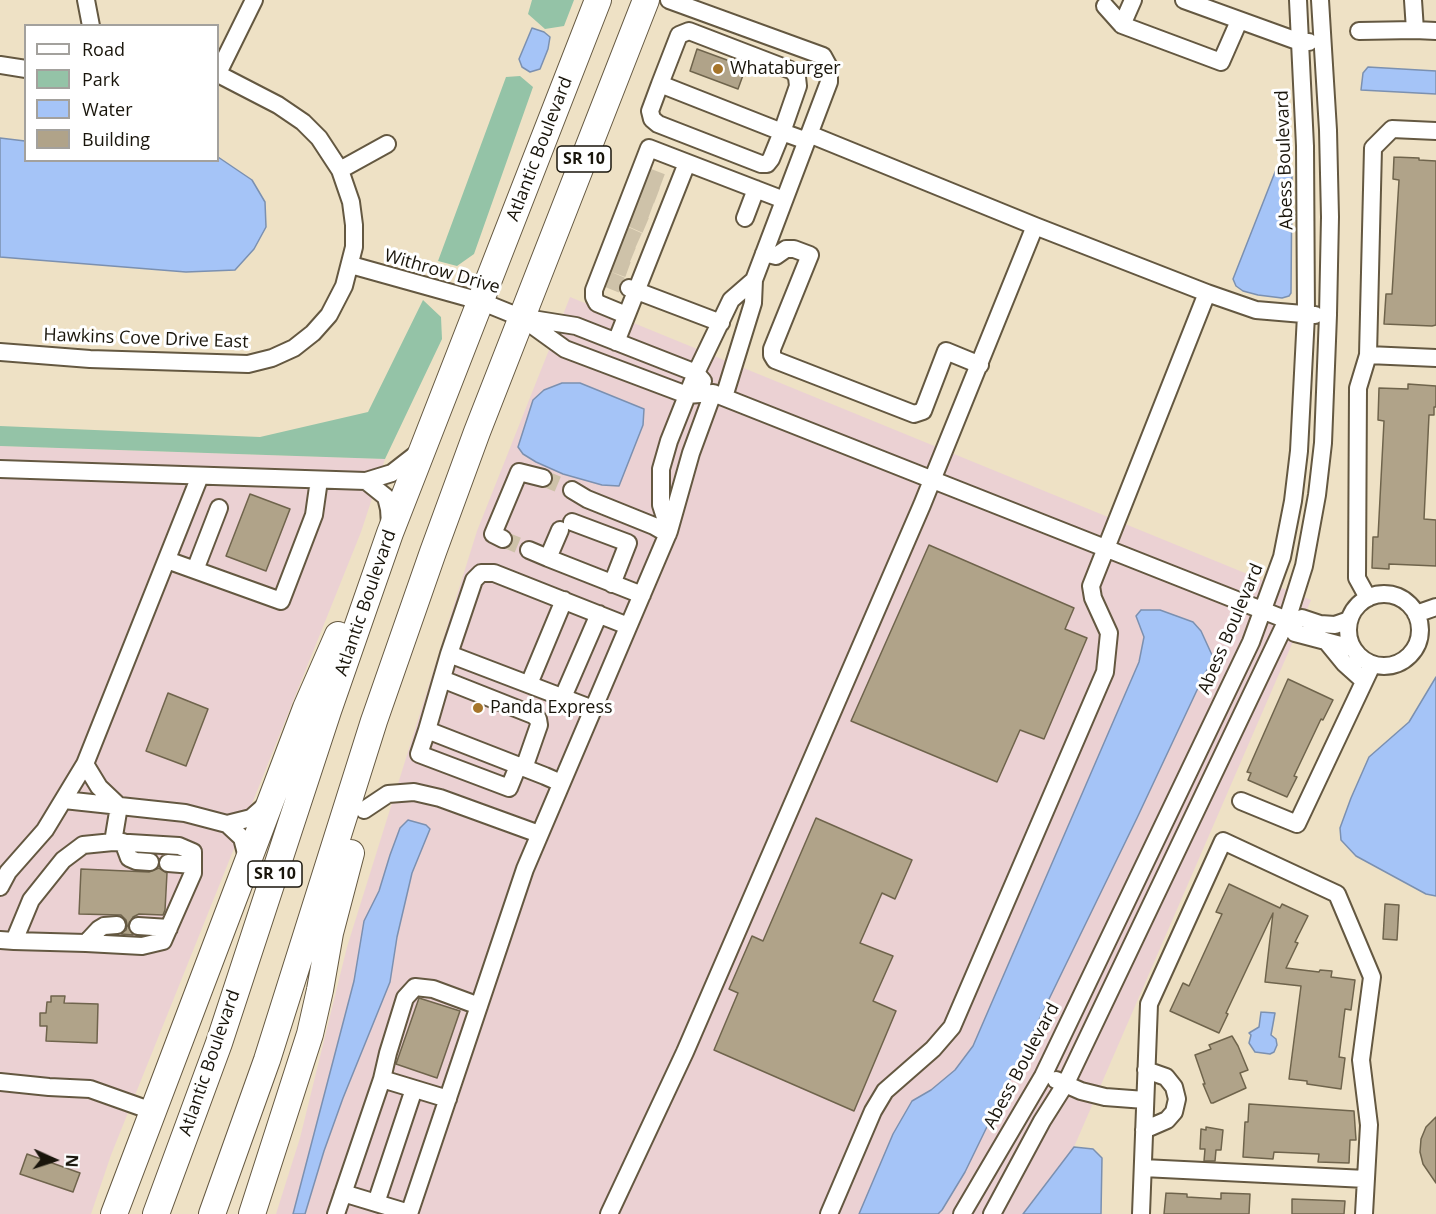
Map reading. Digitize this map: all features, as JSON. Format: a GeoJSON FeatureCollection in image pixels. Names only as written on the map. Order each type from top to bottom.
{"type":"FeatureCollection","features":[{"type":"Feature","properties":{"kind":"highway","name":"Atlantic Boulevard"},"geometry":{"type":"LineString","coordinates":[[156,1214],[219,1042],[328,711],[390,533],[598,0]]}},
{"type":"Feature","properties":{"kind":"highway","name":"SR 10"},"geometry":{"type":"LineString","coordinates":[[212,1214],[290,987],[374,721],[514,314],[646,0]]}},
{"type":"Feature","properties":{"kind":"highway"},"geometry":{"type":"LineString","coordinates":[[290,987],[304,889],[356,723],[437,491],[514,314]]}},
{"type":"Feature","properties":{"kind":"highway"},"geometry":{"type":"LineString","coordinates":[[114,1214],[320,675],[390,533]]}},
{"type":"Feature","properties":{"kind":"highway"},"geometry":{"type":"LineString","coordinates":[[252,1214],[310,1034],[345,872],[364,810],[433,552]]}},
{"type":"Feature","properties":{"kind":"street"},"geometry":{"type":"LineString","coordinates":[[86,0],[91,24]]}},
{"type":"Feature","properties":{"kind":"street"},"geometry":{"type":"LineString","coordinates":[[219,72],[254,0]]}},
{"type":"Feature","properties":{"kind":"street"},"geometry":{"type":"LineString","coordinates":[[343,1193],[409,1214],[525,869],[669,532],[693,444],[718,395],[753,303],[754,280],[829,82],[829,67],[823,56],[669,0]]}},
{"type":"Feature","properties":{"kind":"street"},"geometry":{"type":"LineString","coordinates":[[1122,25],[1133,0]]}},
{"type":"Feature","properties":{"kind":"street"},"geometry":{"type":"LineString","coordinates":[[1184,0],[1300,42],[1322,42]]}},
{"type":"Feature","properties":{"kind":"street","name":"Abess Boulevard"},"geometry":{"type":"LineString","coordinates":[[962,1214],[1043,1076],[1251,642],[1282,557],[1293,501],[1299,451],[1306,315],[1305,146],[1298,0]]}},
{"type":"Feature","properties":{"kind":"street"},"geometry":{"type":"LineString","coordinates":[[992,1214],[1042,1121],[1066,1083],[1290,621],[1305,566],[1323,443],[1328,315],[1330,217],[1328,130],[1320,0]]}},
{"type":"Feature","properties":{"kind":"street"},"geometry":{"type":"LineString","coordinates":[[1413,0],[1414,30]]}},
{"type":"Feature","properties":{"kind":"street"},"geometry":{"type":"LineString","coordinates":[[1105,6],[1122,25],[1221,62],[1239,21]]}},
{"type":"Feature","properties":{"kind":"street"},"geometry":{"type":"LineString","coordinates":[[689,31],[793,71],[797,77],[798,86],[771,159],[767,164],[761,164],[658,124],[652,119],[650,111],[660,84],[679,35],[689,31]]}},
{"type":"Feature","properties":{"kind":"street"},"geometry":{"type":"LineString","coordinates":[[1359,31],[1436,31]]}},
{"type":"Feature","properties":{"kind":"street"},"geometry":{"type":"LineString","coordinates":[[679,35],[687,36],[785,77],[789,83],[788,91],[778,119],[782,132]]}},
{"type":"Feature","properties":{"kind":"street"},"geometry":{"type":"LineString","coordinates":[[0,65],[24,69]]}},
{"type":"Feature","properties":{"kind":"street","name":"Hawkins Cove Drive East"},"geometry":{"type":"LineString","coordinates":[[0,352],[90,359],[236,365],[272,358],[294,348],[317,329],[336,304],[351,265],[354,225],[351,202],[340,170],[319,138],[291,112],[219,75]]}},
{"type":"Feature","properties":{"kind":"street"},"geometry":{"type":"LineString","coordinates":[[660,84],[782,132],[808,138],[1256,310],[1328,315]]}},
{"type":"Feature","properties":{"kind":"street"},"geometry":{"type":"LineString","coordinates":[[626,315],[597,303],[594,290],[623,226],[658,124]]}},
{"type":"Feature","properties":{"kind":"street"},"geometry":{"type":"LineString","coordinates":[[1368,598],[1357,578],[1358,388],[1368,355],[1373,148],[1392,129],[1436,131]]}},
{"type":"Feature","properties":{"kind":"street"},"geometry":{"type":"LineString","coordinates":[[340,170],[387,144]]}},
{"type":"Feature","properties":{"kind":"street"},"geometry":{"type":"LineString","coordinates":[[649,148],[784,200]]}},
{"type":"Feature","properties":{"kind":"street"},"geometry":{"type":"LineString","coordinates":[[616,342],[664,207],[687,163]]}},
{"type":"Feature","properties":{"kind":"street"},"geometry":{"type":"LineString","coordinates":[[745,218],[756,189]]}},
{"type":"Feature","properties":{"kind":"street"},"geometry":{"type":"LineString","coordinates":[[609,1214],[688,1044],[933,479],[1035,226]]}},
{"type":"Feature","properties":{"kind":"street"},"geometry":{"type":"LineString","coordinates":[[764,253],[776,256],[786,249],[794,249],[810,255],[772,349],[775,360],[914,414],[923,411],[946,351],[980,365]]}},
{"type":"Feature","properties":{"kind":"street","name":"Withrow Drive"},"geometry":{"type":"LineString","coordinates":[[351,265],[480,301],[514,314]]}},
{"type":"Feature","properties":{"kind":"street"},"geometry":{"type":"LineString","coordinates":[[641,267],[721,323]]}},
{"type":"Feature","properties":{"kind":"street"},"geometry":{"type":"LineString","coordinates":[[669,532],[662,505],[661,469],[696,373],[731,300],[754,280]]}},
{"type":"Feature","properties":{"kind":"street"},"geometry":{"type":"LineString","coordinates":[[829,1214],[873,1111],[885,1091],[933,1049],[952,1027],[1105,672],[1109,633],[1093,598],[1091,586],[1207,293]]}},
{"type":"Feature","properties":{"kind":"street"},"geometry":{"type":"LineString","coordinates":[[514,314],[576,326],[696,373],[718,395]]}},
{"type":"Feature","properties":{"kind":"street"},"geometry":{"type":"LineString","coordinates":[[514,314],[566,349],[687,395],[718,395],[1290,621],[1302,618],[1320,624],[1335,625],[1349,620]]}},
{"type":"Feature","properties":{"kind":"street"},"geometry":{"type":"LineString","coordinates":[[1368,355],[1436,358]]}},
{"type":"Feature","properties":{"kind":"street"},"geometry":{"type":"LineString","coordinates":[[0,469],[366,481],[392,473],[420,452]]}},
{"type":"Feature","properties":{"kind":"street"},"geometry":{"type":"LineString","coordinates":[[503,539],[493,534],[519,472],[538,480]]}},
{"type":"Feature","properties":{"kind":"street"},"geometry":{"type":"LineString","coordinates":[[0,887],[8,872],[45,830],[85,764],[200,476]]}},
{"type":"Feature","properties":{"kind":"street"},"geometry":{"type":"LineString","coordinates":[[167,560],[281,601],[314,515],[319,480]]}},
{"type":"Feature","properties":{"kind":"street"},"geometry":{"type":"LineString","coordinates":[[366,481],[386,497],[390,533]]}},
{"type":"Feature","properties":{"kind":"street"},"geometry":{"type":"LineString","coordinates":[[576,495],[669,532]]}},
{"type":"Feature","properties":{"kind":"street"},"geometry":{"type":"LineString","coordinates":[[195,570],[219,508]]}},
{"type":"Feature","properties":{"kind":"street"},"geometry":{"type":"LineString","coordinates":[[548,558],[566,526],[628,543],[612,584]]}},
{"type":"Feature","properties":{"kind":"street"},"geometry":{"type":"LineString","coordinates":[[529,550],[642,595]]}},
{"type":"Feature","properties":{"kind":"street"},"geometry":{"type":"LineString","coordinates":[[442,679],[538,719],[539,725],[521,767],[509,788],[419,754],[449,654],[474,579],[481,573],[500,576],[628,626]]}},
{"type":"Feature","properties":{"kind":"street"},"geometry":{"type":"LineString","coordinates":[[500,576],[483,582],[462,643],[464,649],[499,665],[522,682]]}},
{"type":"Feature","properties":{"kind":"street"},"geometry":{"type":"LineString","coordinates":[[1378,594],[1390,594],[1410,604],[1416,614],[1420,624],[1417,645],[1411,654],[1393,665],[1383,667],[1372,665],[1357,655],[1352,648],[1348,630],[1349,620],[1353,611],[1368,598],[1378,594]]}},
{"type":"Feature","properties":{"kind":"street"},"geometry":{"type":"LineString","coordinates":[[522,682],[564,600]]}},
{"type":"Feature","properties":{"kind":"street"},"geometry":{"type":"LineString","coordinates":[[1416,614],[1436,607]]}},
{"type":"Feature","properties":{"kind":"street"},"geometry":{"type":"LineString","coordinates":[[563,698],[599,614]]}},
{"type":"Feature","properties":{"kind":"street"},"geometry":{"type":"LineString","coordinates":[[1290,621],[1295,633],[1352,648]]}},
{"type":"Feature","properties":{"kind":"street"},"geometry":{"type":"LineString","coordinates":[[1326,641],[1344,663],[1364,681]]}},
{"type":"Feature","properties":{"kind":"street"},"geometry":{"type":"LineString","coordinates":[[449,654],[593,709]]}},
{"type":"Feature","properties":{"kind":"street"},"geometry":{"type":"LineString","coordinates":[[1241,801],[1297,824],[1372,665]]}},
{"type":"Feature","properties":{"kind":"street"},"geometry":{"type":"LineString","coordinates":[[427,730],[561,783]]}},
{"type":"Feature","properties":{"kind":"street"},"geometry":{"type":"LineString","coordinates":[[85,764],[99,787],[119,806],[118,842],[129,858],[150,862]]}},
{"type":"Feature","properties":{"kind":"street"},"geometry":{"type":"LineString","coordinates":[[364,810],[388,794],[414,792],[440,798],[539,834]]}},
{"type":"Feature","properties":{"kind":"street"},"geometry":{"type":"LineString","coordinates":[[64,800],[185,813],[227,824],[242,838],[248,862]]}},
{"type":"Feature","properties":{"kind":"street"},"geometry":{"type":"LineString","coordinates":[[227,824],[251,818],[271,800]]}},
{"type":"Feature","properties":{"kind":"street"},"geometry":{"type":"LineString","coordinates":[[1141,1214],[1149,1004],[1222,841],[1337,894],[1372,977],[1361,1060],[1369,1125],[1364,1214]]}},
{"type":"Feature","properties":{"kind":"street"},"geometry":{"type":"LineString","coordinates":[[118,842],[179,846],[193,852],[193,865],[193,873],[163,941],[142,946],[7,940],[31,900],[63,860],[83,845],[118,842]]}},
{"type":"Feature","properties":{"kind":"street"},"geometry":{"type":"LineString","coordinates":[[168,863],[193,865]]}},
{"type":"Feature","properties":{"kind":"street"},"geometry":{"type":"LineString","coordinates":[[86,943],[99,928],[117,925]]}},
{"type":"Feature","properties":{"kind":"street"},"geometry":{"type":"LineString","coordinates":[[138,926],[169,928]]}},
{"type":"Feature","properties":{"kind":"street"},"geometry":{"type":"LineString","coordinates":[[336,1214],[382,1079],[405,998],[415,987],[433,989],[479,1006]]}},
{"type":"Feature","properties":{"kind":"street"},"geometry":{"type":"LineString","coordinates":[[1144,1130],[1167,1120],[1174,1112],[1177,1099],[1174,1087],[1166,1077],[1146,1070]]}},
{"type":"Feature","properties":{"kind":"street"},"geometry":{"type":"LineString","coordinates":[[1043,1076],[1066,1083],[1081,1091],[1105,1097],[1145,1100]]}},
{"type":"Feature","properties":{"kind":"street"},"geometry":{"type":"LineString","coordinates":[[382,1079],[447,1099]]}},
{"type":"Feature","properties":{"kind":"street"},"geometry":{"type":"LineString","coordinates":[[0,1082],[90,1089],[152,1111]]}},
{"type":"Feature","properties":{"kind":"street"},"geometry":{"type":"LineString","coordinates":[[376,1203],[414,1089]]}},
{"type":"Feature","properties":{"kind":"street"},"geometry":{"type":"LineString","coordinates":[[1143,1168],[1366,1179]]}},
{"type":"Feature","properties":{"kind":"shaded area"},"geometry":{"type":"Polygon","coordinates":[[[570,297],[1311,600],[1074,1147],[1023,1214],[276,1214],[300,1138],[347,947],[477,531],[570,297]]]}},
{"type":"Feature","properties":{"kind":"shaded area"},"geometry":{"type":"Polygon","coordinates":[[[0,446],[385,459],[361,532],[111,1155],[91,1214],[0,1214],[0,446]]]}},
{"type":"Feature","properties":{"kind":"green space"},"geometry":{"type":"Polygon","coordinates":[[[532,0],[574,0],[564,26],[545,29],[528,14],[532,0]]]}},
{"type":"Feature","properties":{"kind":"green space"},"geometry":{"type":"Polygon","coordinates":[[[520,76],[533,87],[474,254],[457,266],[438,261],[506,77],[520,76]]]}},
{"type":"Feature","properties":{"kind":"green space"},"geometry":{"type":"Polygon","coordinates":[[[423,300],[441,317],[442,339],[385,459],[0,446],[0,426],[260,437],[368,412],[423,300]]]}},
{"type":"Feature","properties":{"kind":"water"},"geometry":{"type":"Polygon","coordinates":[[[532,28],[550,37],[540,69],[530,72],[522,67],[519,59],[532,28]]]}},
{"type":"Feature","properties":{"kind":"water"},"geometry":{"type":"Polygon","coordinates":[[[1368,67],[1436,71],[1436,94],[1361,90],[1363,73],[1368,67]]]}},
{"type":"Feature","properties":{"kind":"water"},"geometry":{"type":"Polygon","coordinates":[[[0,138],[24,141],[24,162],[219,162],[219,158],[252,180],[265,202],[266,227],[254,249],[235,270],[186,272],[0,257],[0,138]]]}},
{"type":"Feature","properties":{"kind":"water"},"geometry":{"type":"Polygon","coordinates":[[[1286,165],[1292,173],[1291,293],[1282,298],[1243,291],[1236,286],[1233,279],[1277,167],[1286,165]]]}},
{"type":"Feature","properties":{"kind":"water"},"geometry":{"type":"Polygon","coordinates":[[[562,383],[580,383],[644,409],[643,425],[619,486],[602,485],[563,474],[536,462],[523,454],[518,447],[533,400],[544,390],[562,383]]]}},
{"type":"Feature","properties":{"kind":"water"},"geometry":{"type":"Polygon","coordinates":[[[1141,610],[1160,610],[1193,622],[1201,631],[1212,655],[1212,663],[1205,673],[965,1172],[942,1210],[938,1214],[859,1214],[893,1134],[912,1101],[931,1090],[955,1070],[973,1046],[1139,662],[1144,637],[1136,616],[1141,610]]]}},
{"type":"Feature","properties":{"kind":"water"},"geometry":{"type":"Polygon","coordinates":[[[1436,677],[1436,896],[1426,894],[1356,856],[1341,840],[1340,828],[1369,757],[1409,722],[1436,677]]]}},
{"type":"Feature","properties":{"kind":"water"},"geometry":{"type":"Polygon","coordinates":[[[408,820],[426,825],[430,829],[412,873],[397,937],[390,982],[343,1098],[305,1214],[293,1214],[354,981],[364,921],[379,891],[400,828],[408,820]]]}},
{"type":"Feature","properties":{"kind":"water"},"geometry":{"type":"Polygon","coordinates":[[[1261,1012],[1275,1013],[1271,1035],[1276,1039],[1277,1045],[1274,1052],[1270,1054],[1255,1052],[1249,1043],[1251,1035],[1249,1033],[1259,1027],[1261,1012]]]}},
{"type":"Feature","properties":{"kind":"water"},"geometry":{"type":"Polygon","coordinates":[[[1074,1147],[1093,1149],[1102,1158],[1101,1214],[1023,1214],[1074,1147]]]}},
{"type":"Feature","properties":{"kind":"building","name":"Whataburger"},"geometry":{"type":"Polygon","coordinates":[[[697,49],[746,67],[738,89],[690,71],[697,49]]]}},
{"type":"Feature","properties":{"kind":"building"},"geometry":{"type":"Polygon","coordinates":[[[1394,157],[1436,161],[1436,325],[1432,326],[1384,324],[1386,294],[1392,294],[1399,180],[1393,179],[1394,157]]]}},
{"type":"Feature","properties":{"kind":"building"},"geometry":{"type":"Polygon","coordinates":[[[1408,384],[1436,386],[1436,407],[1434,407],[1434,415],[1429,415],[1424,519],[1436,520],[1436,566],[1389,564],[1389,569],[1372,568],[1373,537],[1378,537],[1384,421],[1378,420],[1379,388],[1408,389],[1408,384]]]}},
{"type":"Feature","properties":{"kind":"building"},"geometry":{"type":"Polygon","coordinates":[[[250,494],[290,509],[266,571],[226,556],[250,494]]]}},
{"type":"Feature","properties":{"kind":"building"},"geometry":{"type":"Polygon","coordinates":[[[929,545],[1074,608],[1065,629],[1087,638],[1044,739],[1020,730],[997,782],[851,721],[929,545]]]}},
{"type":"Feature","properties":{"kind":"building"},"geometry":{"type":"Polygon","coordinates":[[[1288,679],[1333,700],[1323,720],[1321,719],[1294,776],[1297,777],[1287,797],[1248,780],[1251,773],[1247,772],[1288,679]]]}},
{"type":"Feature","properties":{"kind":"building"},"geometry":{"type":"Polygon","coordinates":[[[168,693],[208,709],[186,766],[146,751],[168,693]]]}},
{"type":"Feature","properties":{"kind":"building"},"geometry":{"type":"Polygon","coordinates":[[[816,818],[912,860],[895,899],[882,893],[860,943],[893,956],[873,1001],[896,1011],[854,1111],[714,1050],[738,993],[729,989],[752,936],[763,941],[816,818]]]}},
{"type":"Feature","properties":{"kind":"building"},"geometry":{"type":"Polygon","coordinates":[[[159,868],[167,873],[165,910],[163,915],[139,914],[133,917],[128,926],[133,935],[121,934],[126,930],[127,925],[121,915],[79,914],[81,869],[149,872],[159,868]]]}},
{"type":"Feature","properties":{"kind":"building"},"geometry":{"type":"Polygon","coordinates":[[[1229,884],[1280,908],[1282,904],[1308,916],[1295,942],[1298,943],[1286,968],[1319,972],[1320,970],[1332,971],[1331,977],[1355,980],[1351,1010],[1345,1009],[1339,1057],[1345,1058],[1341,1089],[1289,1079],[1301,986],[1265,982],[1273,913],[1226,1013],[1228,1014],[1219,1033],[1170,1011],[1183,983],[1189,986],[1222,914],[1216,912],[1229,884]]]}},
{"type":"Feature","properties":{"kind":"building"},"geometry":{"type":"Polygon","coordinates":[[[1385,904],[1399,905],[1397,940],[1383,939],[1385,904]]]}},
{"type":"Feature","properties":{"kind":"building"},"geometry":{"type":"Polygon","coordinates":[[[51,996],[65,996],[64,1003],[98,1004],[97,1043],[46,1041],[47,1026],[40,1026],[40,1013],[46,1013],[47,1002],[51,1002],[51,996]]]}},
{"type":"Feature","properties":{"kind":"building"},"geometry":{"type":"Polygon","coordinates":[[[419,998],[460,1011],[437,1078],[396,1064],[419,998]]]}},
{"type":"Feature","properties":{"kind":"building"},"geometry":{"type":"Polygon","coordinates":[[[1232,1036],[1248,1070],[1240,1073],[1246,1088],[1211,1103],[1195,1055],[1211,1049],[1209,1045],[1232,1036]]]}},
{"type":"Feature","properties":{"kind":"building"},"geometry":{"type":"Polygon","coordinates":[[[1249,1104],[1354,1111],[1356,1140],[1350,1140],[1349,1163],[1318,1162],[1319,1154],[1274,1152],[1273,1159],[1243,1157],[1245,1122],[1248,1122],[1249,1104]]]}},
{"type":"Feature","properties":{"kind":"building"},"geometry":{"type":"Polygon","coordinates":[[[1436,1117],[1436,1183],[1423,1164],[1420,1152],[1421,1139],[1426,1127],[1436,1117]]]}},
{"type":"Feature","properties":{"kind":"building"},"geometry":{"type":"Polygon","coordinates":[[[1206,1127],[1223,1130],[1221,1150],[1216,1150],[1215,1161],[1204,1161],[1205,1149],[1200,1149],[1201,1129],[1206,1130],[1206,1127]]]}},
{"type":"Feature","properties":{"kind":"building"},"geometry":{"type":"Polygon","coordinates":[[[27,1154],[80,1173],[73,1192],[20,1174],[27,1154]]]}},
{"type":"Feature","properties":{"kind":"building"},"geometry":{"type":"Polygon","coordinates":[[[1166,1193],[1221,1199],[1221,1193],[1250,1194],[1249,1214],[1164,1214],[1166,1193]]]}},
{"type":"Feature","properties":{"kind":"building"},"geometry":{"type":"Polygon","coordinates":[[[1292,1199],[1345,1201],[1344,1214],[1292,1214],[1292,1199]]]}},
{"type":"Feature","properties":{"kind":"tunnel"},"geometry":{"type":"LineString","coordinates":[[647,176],[668,184]]}},
{"type":"Feature","properties":{"kind":"tunnel"},"geometry":{"type":"LineString","coordinates":[[642,190],[663,198]]}},
{"type":"Feature","properties":{"kind":"tunnel"},"geometry":{"type":"LineString","coordinates":[[636,205],[658,213]]}},
{"type":"Feature","properties":{"kind":"tunnel"},"geometry":{"type":"LineString","coordinates":[[631,219],[652,228]]}},
{"type":"Feature","properties":{"kind":"tunnel"},"geometry":{"type":"LineString","coordinates":[[624,234],[646,244]]}},
{"type":"Feature","properties":{"kind":"tunnel"},"geometry":{"type":"LineString","coordinates":[[618,249],[640,258]]}},
{"type":"Feature","properties":{"kind":"tunnel"},"geometry":{"type":"LineString","coordinates":[[613,264],[635,272]]}},
{"type":"Feature","properties":{"kind":"tunnel"},"geometry":{"type":"LineString","coordinates":[[607,279],[629,288]]}},
{"type":"Feature","properties":{"kind":"tunnel"},"geometry":{"type":"LineString","coordinates":[[543,478],[572,490]]}},
{"type":"Feature","properties":{"kind":"tunnel"},"geometry":{"type":"LineString","coordinates":[[503,539],[529,550]]}},
{"type":"Feature","properties":{"kind":"place","name":"Whataburger"},"geometry":{"type":"Point","coordinates":[718,69]}},
{"type":"Feature","properties":{"kind":"place","name":"Panda Express"},"geometry":{"type":"Point","coordinates":[478,708]}}]}
